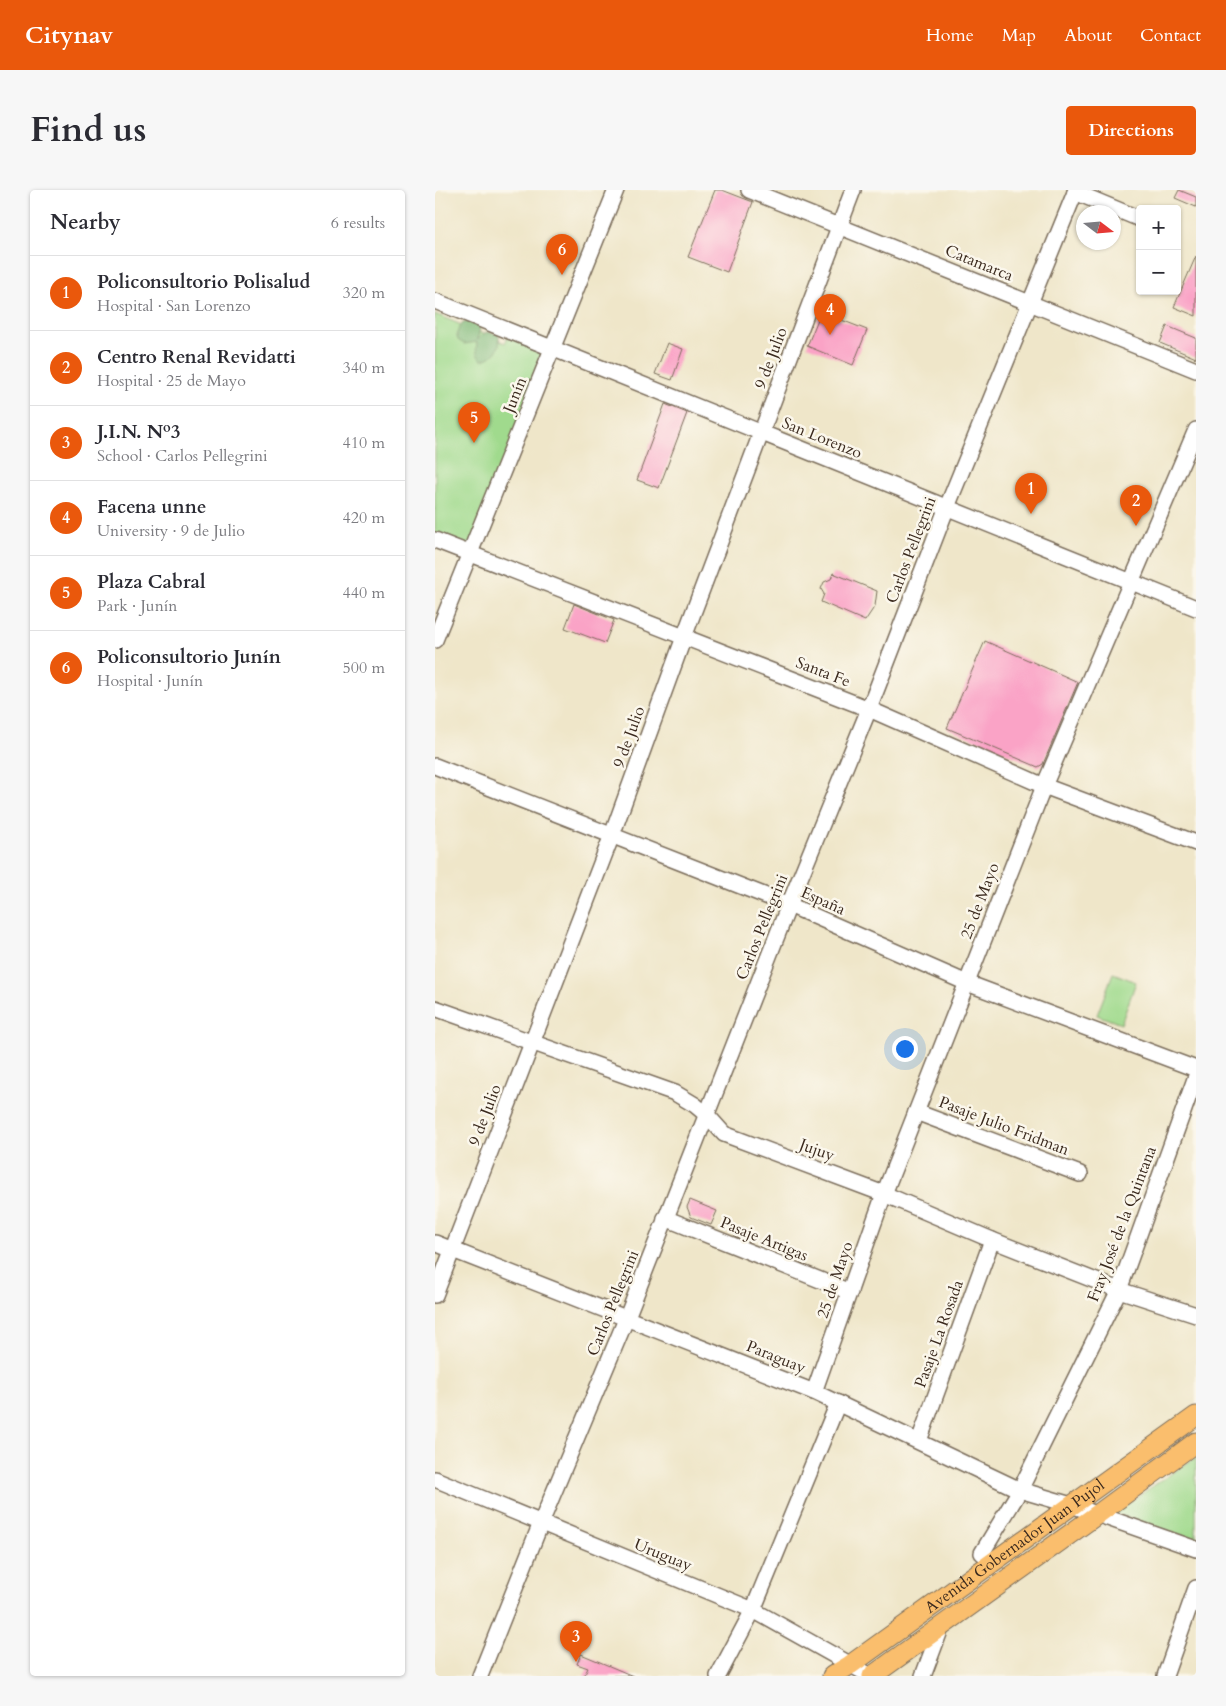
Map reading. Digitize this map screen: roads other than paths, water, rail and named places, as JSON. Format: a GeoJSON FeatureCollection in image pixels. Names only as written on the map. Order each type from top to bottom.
{"type":"FeatureCollection","features":[{"type":"Feature","properties":{"kind":"main road","name":"Avenida Gobernador Juan Pujol"},"geometry":{"type":"LineString","coordinates":[[871,1676],[941,1628],[1066,1537],[1086,1510],[1196,1416]]}},
{"type":"Feature","properties":{"kind":"main road","name":"Avenida Gobernador Juan Pujol"},"geometry":{"type":"LineString","coordinates":[[831,1676],[851,1665],[1086,1510],[1196,1442]]}},
{"type":"Feature","properties":{"kind":"street","name":"Junín"},"geometry":{"type":"LineString","coordinates":[[435,640],[616,190]]}},
{"type":"Feature","properties":{"kind":"street","name":"Catamarca"},"geometry":{"type":"LineString","coordinates":[[749,190],[1196,370]]}},
{"type":"Feature","properties":{"kind":"street","name":"9 de Julio"},"geometry":{"type":"LineString","coordinates":[[435,1295],[612,835],[853,190]]}},
{"type":"Feature","properties":{"kind":"street"},"geometry":{"type":"LineString","coordinates":[[1076,191],[1136,217]]}},
{"type":"Feature","properties":{"kind":"street","name":"Carlos Pellegrini"},"geometry":{"type":"LineString","coordinates":[[481,1676],[541,1523],[627,1317],[789,905],[869,709],[947,507],[1076,191]]}},
{"type":"Feature","properties":{"kind":"street","name":"San Lorenzo"},"geometry":{"type":"LineString","coordinates":[[435,301],[1196,608]]}},
{"type":"Feature","properties":{"kind":"street","name":"25 de Mayo"},"geometry":{"type":"LineString","coordinates":[[815,1392],[884,1194],[1044,786],[1196,430]]}},
{"type":"Feature","properties":{"kind":"street","name":"Santa Fe"},"geometry":{"type":"LineString","coordinates":[[435,540],[469,555],[869,709],[1044,786],[1196,843]]}},
{"type":"Feature","properties":{"kind":"street","name":"España"},"geometry":{"type":"LineString","coordinates":[[435,766],[789,905],[967,983],[1196,1069]]}},
{"type":"Feature","properties":{"kind":"street","name":"Jujuy"},"geometry":{"type":"LineString","coordinates":[[435,1008],[675,1093],[695,1104],[724,1134],[884,1194],[992,1240],[1119,1290],[1196,1315]]}},
{"type":"Feature","properties":{"kind":"street","name":"Fray José de la Quintana"},"geometry":{"type":"LineString","coordinates":[[982,1553],[1020,1490],[1119,1290],[1196,1076]]}},
{"type":"Feature","properties":{"kind":"street","name":"Pasaje Julio Fridman"},"geometry":{"type":"LineString","coordinates":[[916,1112],[1080,1174]]}},
{"type":"Feature","properties":{"kind":"street","name":"Pasaje Artigas"},"geometry":{"type":"LineString","coordinates":[[665,1218],[849,1292]]}},
{"type":"Feature","properties":{"kind":"street","name":"Pasaje La Rosada"},"geometry":{"type":"LineString","coordinates":[[919,1441],[992,1240]]}},
{"type":"Feature","properties":{"kind":"street","name":"Paraguay"},"geometry":{"type":"LineString","coordinates":[[435,1243],[815,1392],[1020,1490],[1086,1510],[1196,1549]]}},
{"type":"Feature","properties":{"kind":"street"},"geometry":{"type":"LineString","coordinates":[[718,1676],[753,1610],[838,1403]]}},
{"type":"Feature","properties":{"kind":"street","name":"Uruguay"},"geometry":{"type":"LineString","coordinates":[[435,1479],[753,1610],[871,1676]]}},
{"type":"Feature","properties":{"kind":"street"},"geometry":{"type":"LineString","coordinates":[[1165,1676],[1196,1588]]}},
{"type":"Feature","properties":{"kind":"street"},"geometry":{"type":"LineString","coordinates":[[923,1676],[941,1628]]}},
{"type":"Feature","properties":{"kind":"place","name":"Policonsultorio Junín"},"geometry":{"type":"Point","coordinates":[562,275]}},
{"type":"Feature","properties":{"kind":"place","name":"Facena unne"},"geometry":{"type":"Point","coordinates":[830,335]}},
{"type":"Feature","properties":{"kind":"place","name":"Plaza Cabral"},"geometry":{"type":"Point","coordinates":[474,443]}},
{"type":"Feature","properties":{"kind":"place","name":"Policonsultorio Polisalud"},"geometry":{"type":"Point","coordinates":[1031,514]}},
{"type":"Feature","properties":{"kind":"place","name":"Centro Renal Revidatti"},"geometry":{"type":"Point","coordinates":[1136,526]}},
{"type":"Feature","properties":{"kind":"place","name":"J.I.N. Nº3"},"geometry":{"type":"Point","coordinates":[576,1662]}}]}
